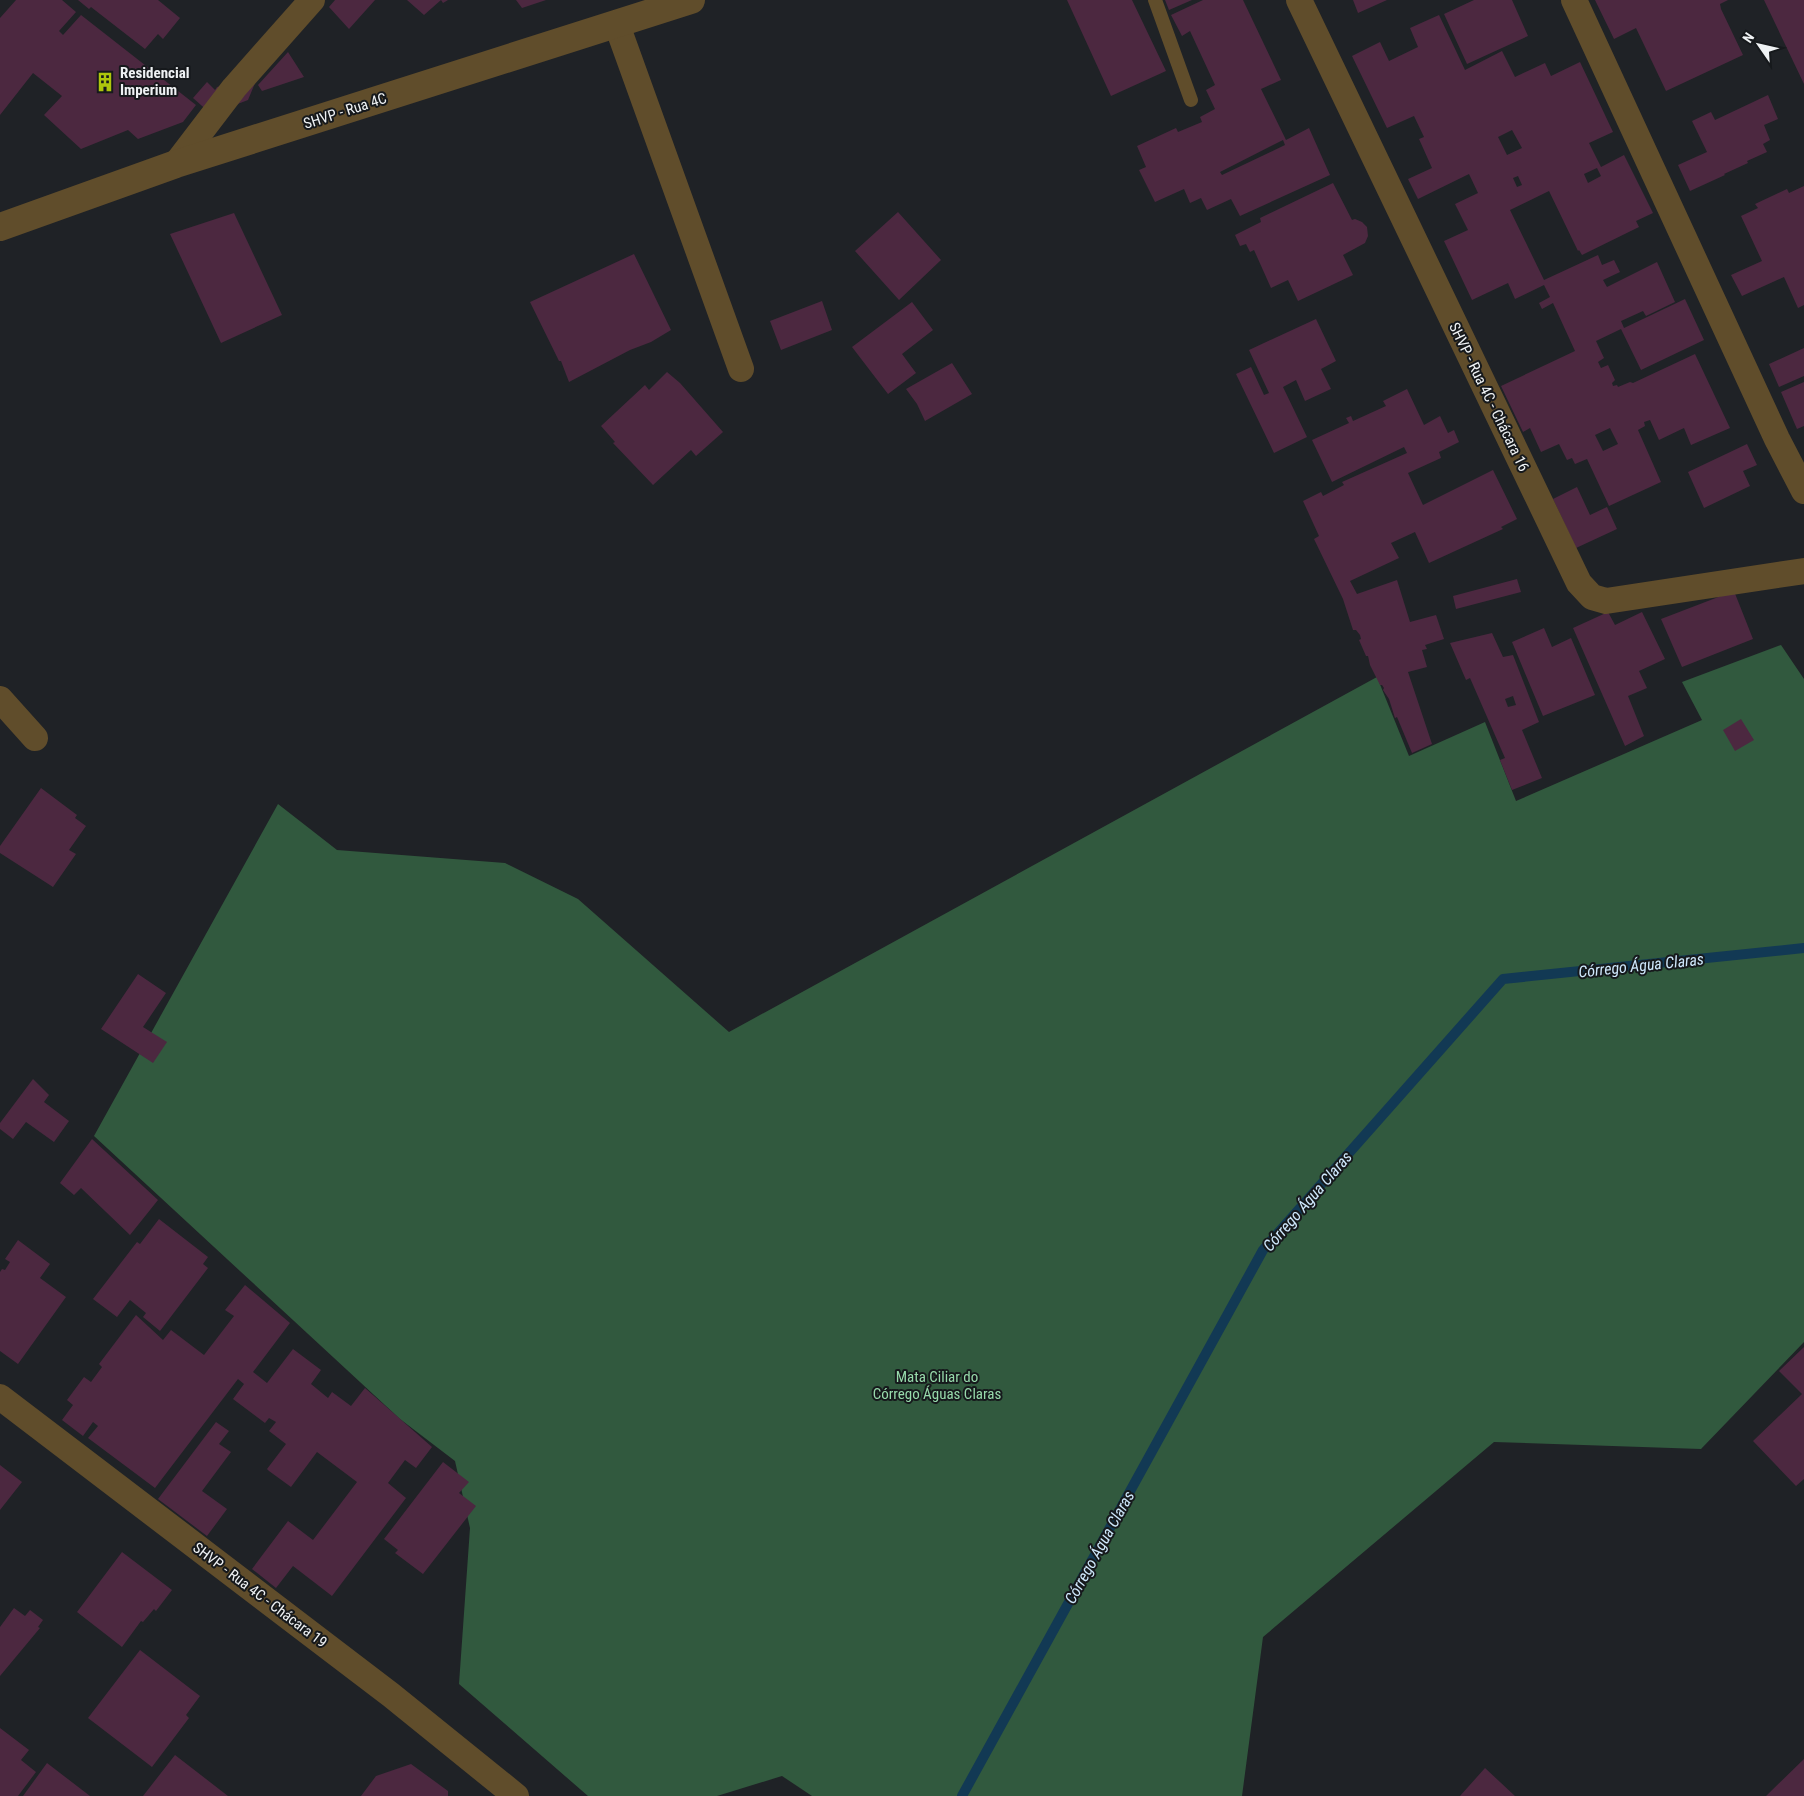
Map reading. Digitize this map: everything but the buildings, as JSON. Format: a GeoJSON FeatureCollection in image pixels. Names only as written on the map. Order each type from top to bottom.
{"type":"FeatureCollection","features":[{"type":"Feature","properties":{"kind":"street"},"geometry":{"type":"LineString","coordinates":[[176,164],[234,88],[312,0]]}},
{"type":"Feature","properties":{"kind":"street","name":"SHVP - Rua 4C"},"geometry":{"type":"LineString","coordinates":[[0,227],[176,164],[691,0]]}},
{"type":"Feature","properties":{"kind":"street","name":"SHVP - Rua 4C - Chácara 16"},"geometry":{"type":"LineString","coordinates":[[1299,0],[1574,574],[1587,593],[1606,601],[1804,571]]}},
{"type":"Feature","properties":{"kind":"street"},"geometry":{"type":"LineString","coordinates":[[1574,0],[1773,430],[1804,491]]}},
{"type":"Feature","properties":{"kind":"street"},"geometry":{"type":"LineString","coordinates":[[617,24],[741,369]]}},
{"type":"Feature","properties":{"kind":"street"},"geometry":{"type":"LineString","coordinates":[[0,699],[35,738]]}},
{"type":"Feature","properties":{"kind":"street","name":"SHVP - Rua 4C - Chácara 19"},"geometry":{"type":"LineString","coordinates":[[0,1397],[391,1695],[516,1796]]}},
{"type":"Feature","properties":{"kind":"lane"},"geometry":{"type":"LineString","coordinates":[[1155,0],[1191,100]]}},
{"type":"Feature","properties":{"kind":"green space","name":"Mata Ciliar do Córrego Águas Claras"},"geometry":{"type":"Polygon","coordinates":[[[1781,645],[1804,679],[1804,1342],[1701,1449],[1494,1442],[1263,1637],[1242,1796],[812,1796],[782,1776],[717,1796],[588,1796],[459,1684],[470,1528],[455,1461],[400,1419],[94,1136],[278,804],[337,850],[505,863],[578,899],[729,1032],[1377,677],[1409,756],[1485,722],[1516,801],[1702,720],[1682,682],[1781,645]]]}},
{"type":"Feature","properties":{"kind":"waterway","name":"Córrego Água Claras"},"geometry":{"type":"LineString","coordinates":[[962,1796],[1263,1250],[1503,979],[1804,948]]}},
{"type":"Feature","properties":{"kind":"place","name":"Residencial Imperium"},"geometry":{"type":"Point","coordinates":[105,82]}}]}
